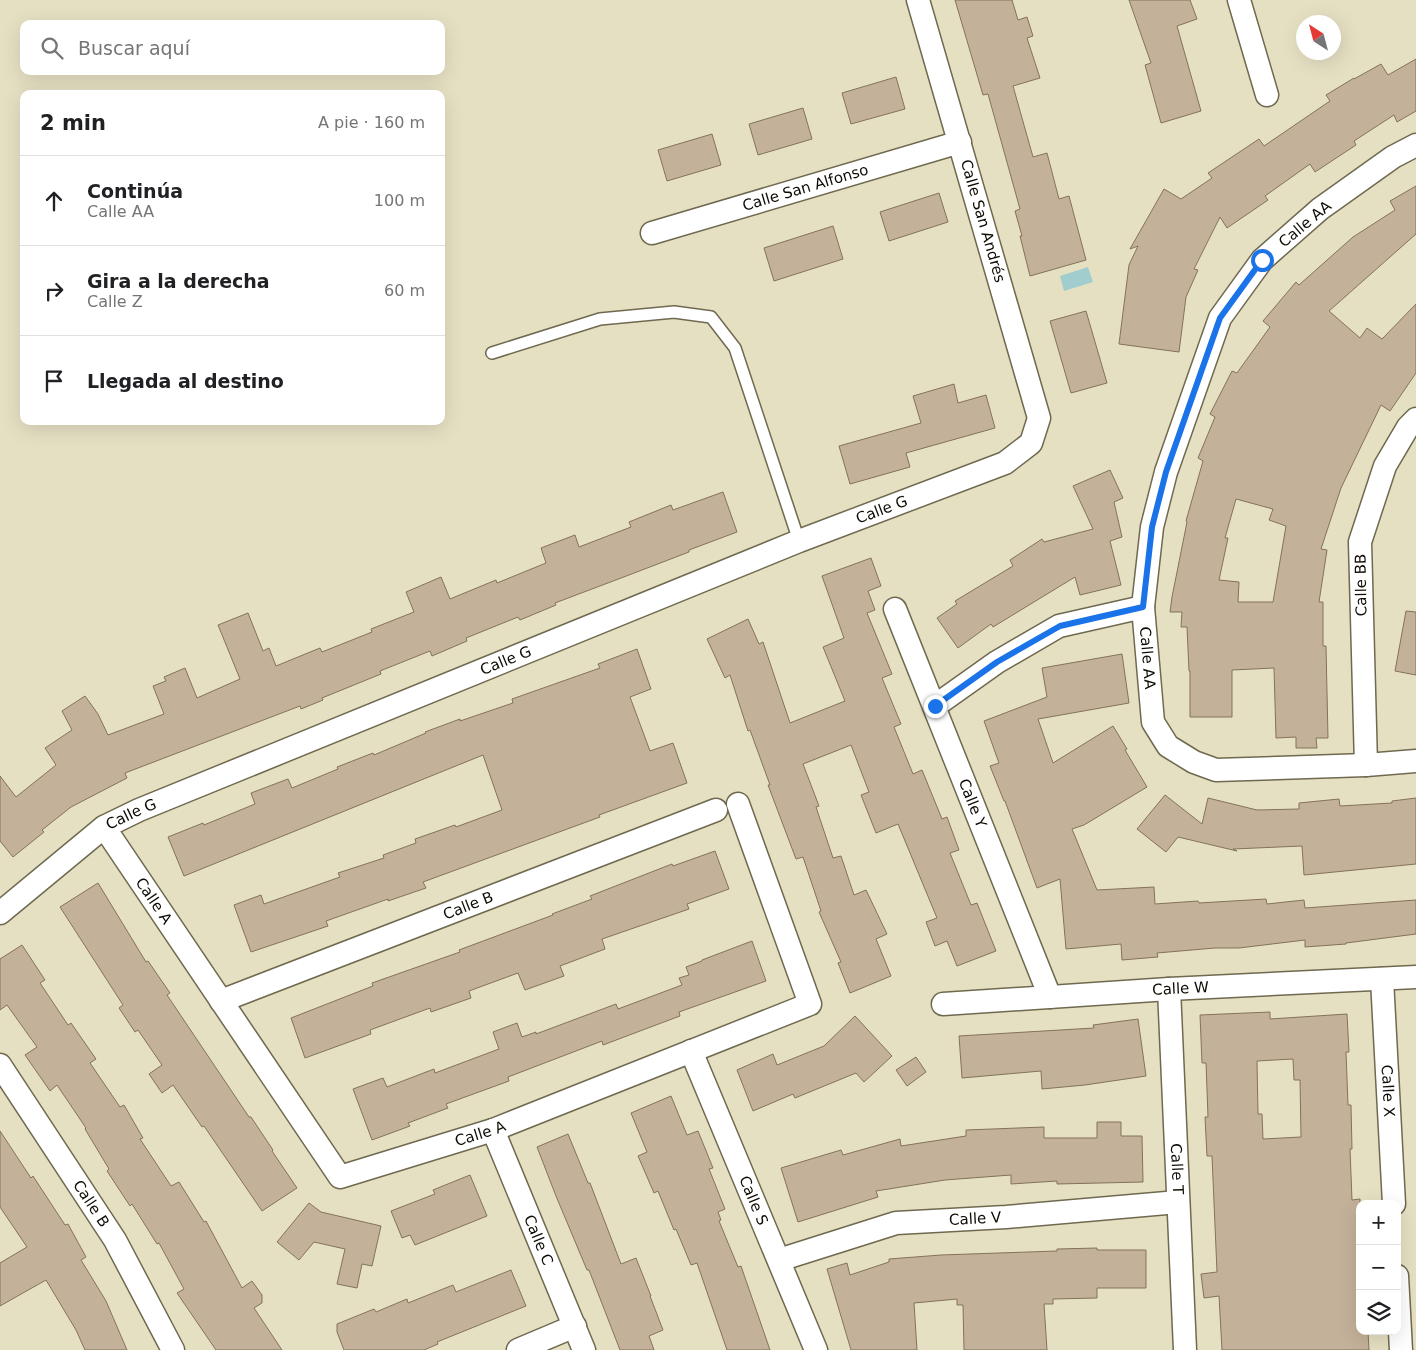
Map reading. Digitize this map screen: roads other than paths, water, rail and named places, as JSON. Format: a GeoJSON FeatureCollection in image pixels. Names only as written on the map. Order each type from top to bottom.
{"type":"FeatureCollection","features":[{"type":"Feature","properties":{"kind":"street","name":"Calle San Andrés"},"geometry":{"type":"LineString","coordinates":[[918,0],[1039,418],[1031,442]]}},
{"type":"Feature","properties":{"kind":"street"},"geometry":{"type":"LineString","coordinates":[[1239,0],[1267,95]]}},
{"type":"Feature","properties":{"kind":"street","name":"Calle San Alfonso"},"geometry":{"type":"LineString","coordinates":[[652,233],[960,142]]}},
{"type":"Feature","properties":{"kind":"street","name":"Calle AA"},"geometry":{"type":"LineString","coordinates":[[1416,145],[1393,158],[1320,209],[1262,260],[1220,318],[1166,472],[1152,527],[1143,607],[1153,722],[1168,746],[1194,762],[1216,770],[1366,765],[1416,761]]}},
{"type":"Feature","properties":{"kind":"street","name":"Calle BB"},"geometry":{"type":"LineString","coordinates":[[1366,765],[1360,542],[1385,466],[1408,427],[1416,419]]}},
{"type":"Feature","properties":{"kind":"street","name":"Calle G"},"geometry":{"type":"LineString","coordinates":[[0,913],[104,827],[138,810],[799,541],[1005,463],[1031,442]]}},
{"type":"Feature","properties":{"kind":"street"},"geometry":{"type":"LineString","coordinates":[[935,706],[997,662],[1060,626],[1143,607]]}},
{"type":"Feature","properties":{"kind":"street","name":"Calle Y"},"geometry":{"type":"LineString","coordinates":[[895,609],[1050,997]]}},
{"type":"Feature","properties":{"kind":"street","name":"Calle A"},"geometry":{"type":"LineString","coordinates":[[104,827],[340,1177],[493,1130],[810,1004],[738,804]]}},
{"type":"Feature","properties":{"kind":"street","name":"Calle B"},"geometry":{"type":"LineString","coordinates":[[221,1001],[716,810]]}},
{"type":"Feature","properties":{"kind":"street","name":"Calle W"},"geometry":{"type":"LineString","coordinates":[[943,1004],[1169,989],[1416,977]]}},
{"type":"Feature","properties":{"kind":"street","name":"Calle X"},"geometry":{"type":"LineString","coordinates":[[1382,979],[1394,1200]]}},
{"type":"Feature","properties":{"kind":"street","name":"Calle T"},"geometry":{"type":"LineString","coordinates":[[1169,989],[1185,1350]]}},
{"type":"Feature","properties":{"kind":"street","name":"Calle S"},"geometry":{"type":"LineString","coordinates":[[691,1051],[816,1350]]}},
{"type":"Feature","properties":{"kind":"street","name":"Calle B"},"geometry":{"type":"LineString","coordinates":[[0,1065],[115,1240],[173,1350]]}},
{"type":"Feature","properties":{"kind":"street","name":"Calle C"},"geometry":{"type":"LineString","coordinates":[[493,1130],[584,1350]]}},
{"type":"Feature","properties":{"kind":"street","name":"Calle V"},"geometry":{"type":"LineString","coordinates":[[779,1260],[896,1223],[1006,1217],[1178,1202]]}},
{"type":"Feature","properties":{"kind":"street"},"geometry":{"type":"LineString","coordinates":[[1398,1290],[1401,1350]]}},
{"type":"Feature","properties":{"kind":"street"},"geometry":{"type":"LineString","coordinates":[[518,1350],[575,1326]]}},
{"type":"Feature","properties":{"kind":"lane"},"geometry":{"type":"LineString","coordinates":[[492,353],[600,319],[674,312],[711,317],[735,348],[799,541]]}},
{"type":"Feature","properties":{"kind":"water"},"geometry":{"type":"Polygon","coordinates":[[[1088,267],[1093,282],[1064,291],[1060,276],[1088,267]]]}}]}
